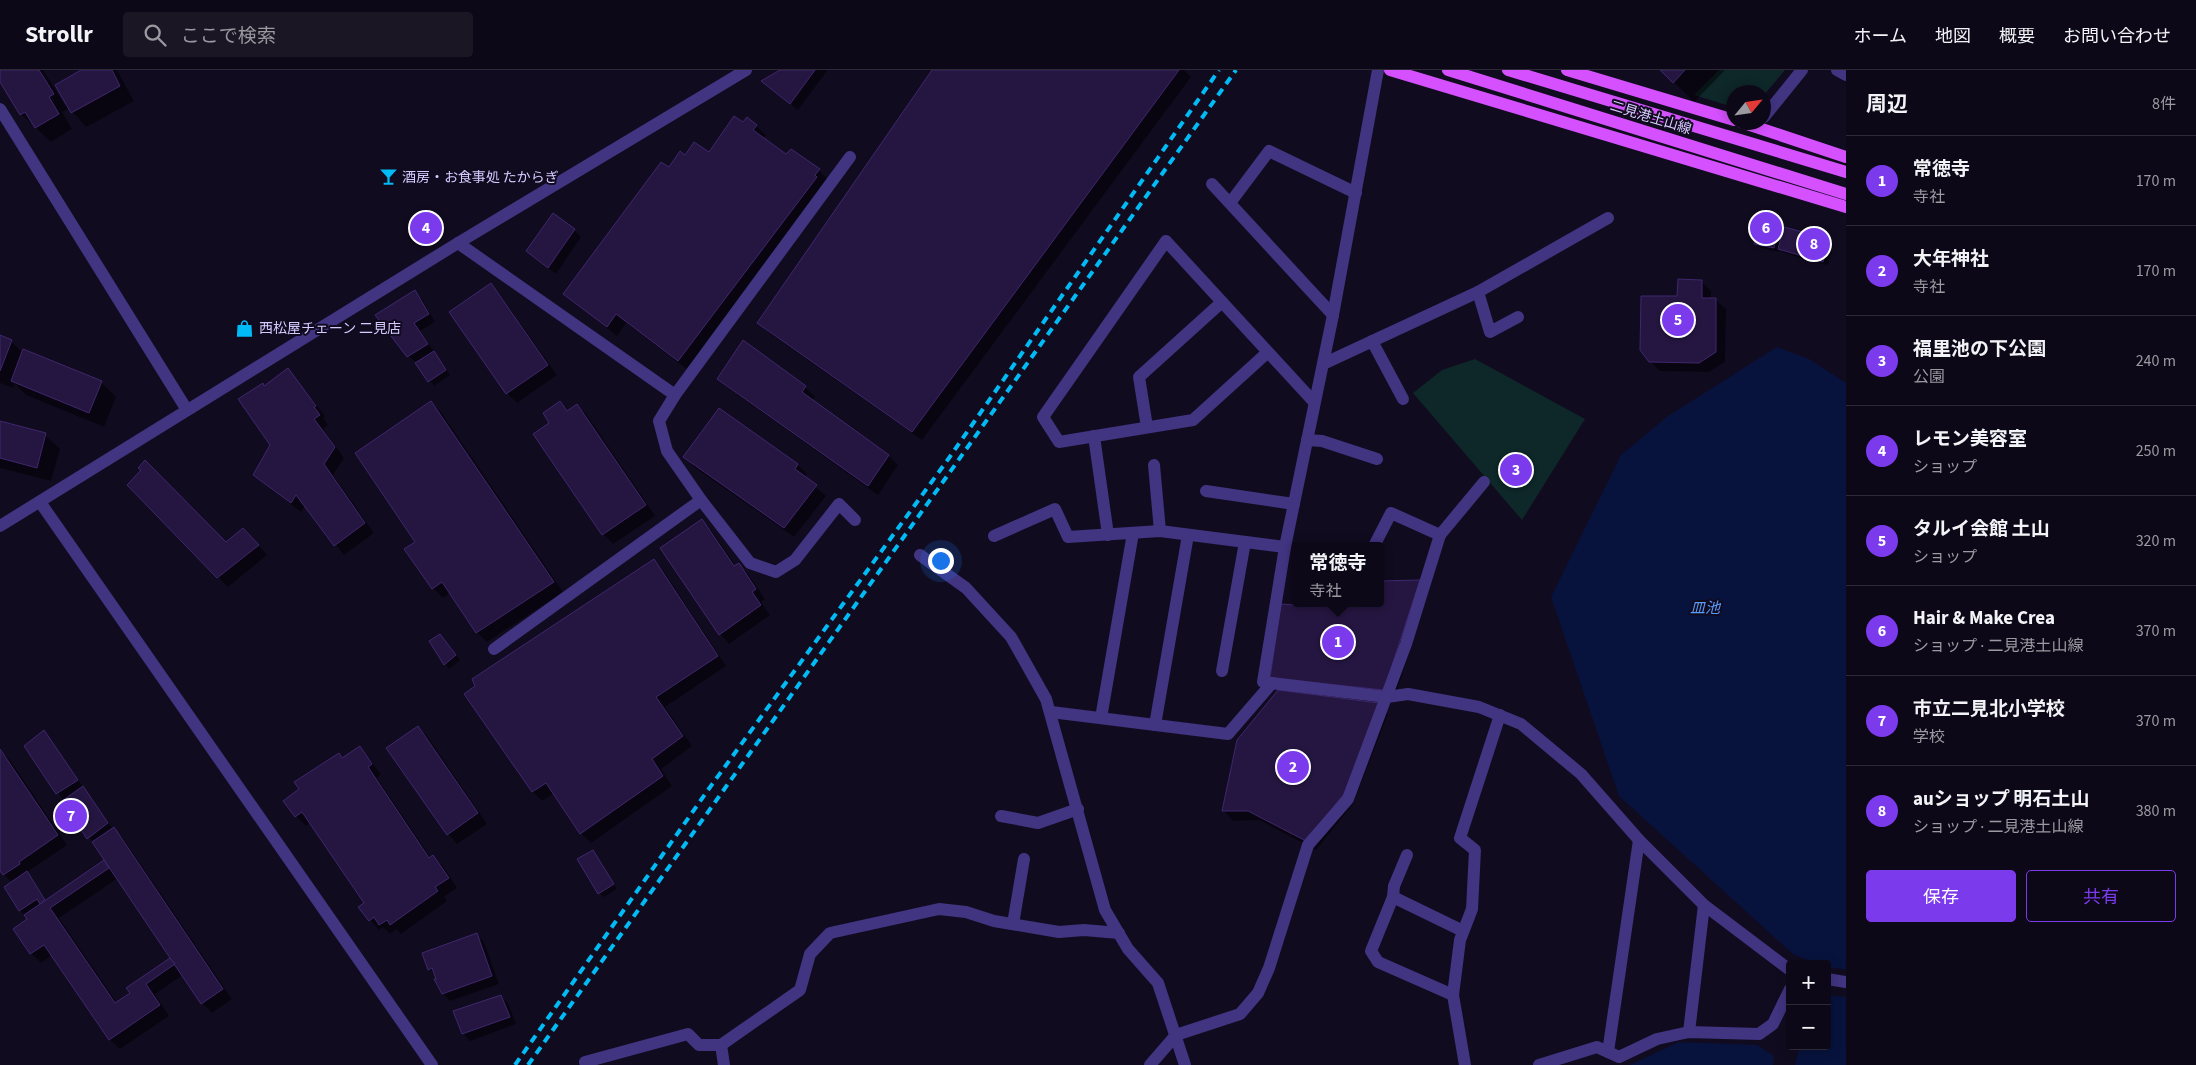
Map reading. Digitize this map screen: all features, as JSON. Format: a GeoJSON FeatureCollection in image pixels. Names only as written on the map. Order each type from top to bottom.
{"type":"FeatureCollection","features":[{"type":"Feature","properties":{"kind":"main road"},"geometry":{"type":"LineString","coordinates":[[1390,70],[1846,207]]}},
{"type":"Feature","properties":{"kind":"main road","name":"二見港土山線"},"geometry":{"type":"LineString","coordinates":[[1448,70],[1846,194]]}},
{"type":"Feature","properties":{"kind":"main road","name":"二見港土山線"},"geometry":{"type":"LineString","coordinates":[[1508,70],[1846,172]]}},
{"type":"Feature","properties":{"kind":"main road"},"geometry":{"type":"LineString","coordinates":[[1567,70],[1726,118]]}},
{"type":"Feature","properties":{"kind":"main road"},"geometry":{"type":"LineString","coordinates":[[1771,130],[1846,157]]}},
{"type":"Feature","properties":{"kind":"street"},"geometry":{"type":"LineString","coordinates":[[0,526],[458,243],[746,70]]}},
{"type":"Feature","properties":{"kind":"street"},"geometry":{"type":"LineString","coordinates":[[1378,70],[1333,315],[1285,547],[1263,682],[1387,697],[1408,694],[1479,707],[1521,724],[1581,774],[1639,840],[1704,904],[1786,967]]}},
{"type":"Feature","properties":{"kind":"street"},"geometry":{"type":"LineString","coordinates":[[1771,108],[1802,70]]}},
{"type":"Feature","properties":{"kind":"street"},"geometry":{"type":"LineString","coordinates":[[1837,70],[1846,75]]}},
{"type":"Feature","properties":{"kind":"street"},"geometry":{"type":"LineString","coordinates":[[0,109],[187,410]]}},
{"type":"Feature","properties":{"kind":"street"},"geometry":{"type":"LineString","coordinates":[[1230,203],[1269,151],[1356,193]]}},
{"type":"Feature","properties":{"kind":"street"},"geometry":{"type":"LineString","coordinates":[[850,157],[675,395],[659,421],[667,451],[701,500],[750,564],[776,572],[794,560],[839,504],[855,520]]}},
{"type":"Feature","properties":{"kind":"street"},"geometry":{"type":"LineString","coordinates":[[1212,184],[1333,315]]}},
{"type":"Feature","properties":{"kind":"street"},"geometry":{"type":"LineString","coordinates":[[1322,364],[1478,292],[1608,218]]}},
{"type":"Feature","properties":{"kind":"street"},"geometry":{"type":"LineString","coordinates":[[1268,352],[1193,420],[1058,442],[1043,417],[1166,241],[1314,402]]}},
{"type":"Feature","properties":{"kind":"street"},"geometry":{"type":"LineString","coordinates":[[458,243],[675,395]]}},
{"type":"Feature","properties":{"kind":"street"},"geometry":{"type":"LineString","coordinates":[[1478,292],[1490,332],[1518,317]]}},
{"type":"Feature","properties":{"kind":"street"},"geometry":{"type":"LineString","coordinates":[[1147,427],[1139,377],[1222,302]]}},
{"type":"Feature","properties":{"kind":"street"},"geometry":{"type":"LineString","coordinates":[[1372,341],[1403,399]]}},
{"type":"Feature","properties":{"kind":"street"},"geometry":{"type":"LineString","coordinates":[[1094,436],[1108,535]]}},
{"type":"Feature","properties":{"kind":"street"},"geometry":{"type":"LineString","coordinates":[[1307,440],[1322,442],[1377,459]]}},
{"type":"Feature","properties":{"kind":"street"},"geometry":{"type":"LineString","coordinates":[[1154,465],[1160,531]]}},
{"type":"Feature","properties":{"kind":"street"},"geometry":{"type":"LineString","coordinates":[[1150,1065],[1176,1035],[1240,1014],[1258,993],[1269,968],[1308,845],[1348,799],[1406,644],[1440,534],[1484,482]]}},
{"type":"Feature","properties":{"kind":"street"},"geometry":{"type":"LineString","coordinates":[[1206,491],[1294,504]]}},
{"type":"Feature","properties":{"kind":"street"},"geometry":{"type":"LineString","coordinates":[[494,649],[701,500]]}},
{"type":"Feature","properties":{"kind":"street"},"geometry":{"type":"LineString","coordinates":[[40,502],[432,1065]]}},
{"type":"Feature","properties":{"kind":"street"},"geometry":{"type":"LineString","coordinates":[[994,536],[1055,510],[1068,537],[1160,531],[1285,547]]}},
{"type":"Feature","properties":{"kind":"street"},"geometry":{"type":"LineString","coordinates":[[1376,542],[1390,513],[1440,534]]}},
{"type":"Feature","properties":{"kind":"street"},"geometry":{"type":"LineString","coordinates":[[1101,718],[1133,533]]}},
{"type":"Feature","properties":{"kind":"street"},"geometry":{"type":"LineString","coordinates":[[1155,725],[1188,535]]}},
{"type":"Feature","properties":{"kind":"street"},"geometry":{"type":"LineString","coordinates":[[1222,671],[1245,542]]}},
{"type":"Feature","properties":{"kind":"street"},"geometry":{"type":"LineString","coordinates":[[920,555],[966,588],[1012,637],[1051,712],[1106,910],[1128,949],[1158,982],[1185,1065]]}},
{"type":"Feature","properties":{"kind":"street"},"geometry":{"type":"LineString","coordinates":[[1051,712],[1228,734],[1272,683]]}},
{"type":"Feature","properties":{"kind":"street"},"geometry":{"type":"LineString","coordinates":[[1465,1065],[1453,995],[1460,940],[1472,909],[1476,850],[1460,838],[1500,715]]}},
{"type":"Feature","properties":{"kind":"street"},"geometry":{"type":"LineString","coordinates":[[1001,816],[1038,823],[1078,809]]}},
{"type":"Feature","properties":{"kind":"street"},"geometry":{"type":"LineString","coordinates":[[1608,1052],[1639,840]]}},
{"type":"Feature","properties":{"kind":"street"},"geometry":{"type":"LineString","coordinates":[[1407,855],[1394,886],[1393,897],[1371,951],[1378,962],[1453,995]]}},
{"type":"Feature","properties":{"kind":"street"},"geometry":{"type":"LineString","coordinates":[[1013,924],[1024,859]]}},
{"type":"Feature","properties":{"kind":"street"},"geometry":{"type":"LineString","coordinates":[[1393,897],[1463,931]]}},
{"type":"Feature","properties":{"kind":"street"},"geometry":{"type":"LineString","coordinates":[[1689,1032],[1704,904]]}},
{"type":"Feature","properties":{"kind":"street"},"geometry":{"type":"LineString","coordinates":[[585,1062],[688,1034],[699,1045],[721,1045],[800,990],[810,954],[830,933],[938,909],[966,912],[994,921],[1059,932],[1084,930],[1119,933]]}},
{"type":"Feature","properties":{"kind":"street"},"geometry":{"type":"LineString","coordinates":[[1831,980],[1846,982]]}},
{"type":"Feature","properties":{"kind":"street"},"geometry":{"type":"LineString","coordinates":[[1539,1065],[1597,1047],[1619,1057],[1657,1039],[1689,1032],[1759,1034],[1773,1024],[1786,997]]}},
{"type":"Feature","properties":{"kind":"street"},"geometry":{"type":"LineString","coordinates":[[721,1045],[724,1065]]}},
{"type":"Feature","properties":{"kind":"green space"},"geometry":{"type":"Polygon","coordinates":[[[1719,70],[1785,70],[1771,87],[1771,85],[1726,85],[1726,105],[1694,95],[1719,70]]]}},
{"type":"Feature","properties":{"kind":"green space"},"geometry":{"type":"Polygon","coordinates":[[[1475,359],[1585,419],[1522,520],[1413,393],[1442,370],[1475,359]]]}},
{"type":"Feature","properties":{"kind":"water","name":"皿池"},"geometry":{"type":"Polygon","coordinates":[[[1777,347],[1809,359],[1846,383],[1846,969],[1831,968],[1831,960],[1807,960],[1793,954],[1619,796],[1551,597],[1621,455],[1668,416],[1777,347]]]}},
{"type":"Feature","properties":{"kind":"water"},"geometry":{"type":"Polygon","coordinates":[[[1831,995],[1846,997],[1846,1065],[1795,1065],[1799,1050],[1831,1050],[1831,995]]]}},
{"type":"Feature","properties":{"kind":"water"},"geometry":{"type":"Polygon","coordinates":[[[1679,1042],[1757,1045],[1774,1056],[1773,1065],[1630,1065],[1679,1042]]]}},
{"type":"Feature","properties":{"kind":"building"},"geometry":{"type":"Polygon","coordinates":[[[0,70],[39,70],[54,94],[49,97],[59,114],[35,128],[25,112],[20,115],[0,82],[0,70]]]}},
{"type":"Feature","properties":{"kind":"building"},"geometry":{"type":"Polygon","coordinates":[[[81,70],[112,70],[120,86],[71,113],[55,85],[81,70]]]}},
{"type":"Feature","properties":{"kind":"building"},"geometry":{"type":"Polygon","coordinates":[[[780,70],[815,70],[790,104],[761,81],[780,70]]]}},
{"type":"Feature","properties":{"kind":"building"},"geometry":{"type":"Polygon","coordinates":[[[932,70],[1179,70],[912,432],[757,323],[932,70]]]}},
{"type":"Feature","properties":{"kind":"building"},"geometry":{"type":"Polygon","coordinates":[[[1660,70],[1685,70],[1673,83],[1660,70]]]}},
{"type":"Feature","properties":{"kind":"building"},"geometry":{"type":"Polygon","coordinates":[[[734,116],[743,122],[747,117],[757,125],[753,130],[786,154],[791,149],[820,169],[815,175],[817,177],[678,361],[616,314],[607,327],[563,294],[661,162],[669,167],[680,151],[685,155],[694,142],[709,152],[734,116]]]}},
{"type":"Feature","properties":{"kind":"building"},"geometry":{"type":"Polygon","coordinates":[[[553,213],[575,229],[548,268],[526,251],[553,213]]]}},
{"type":"Feature","properties":{"kind":"building"},"geometry":{"type":"Polygon","coordinates":[[[1760,215],[1780,220],[1774,248],[1754,244],[1760,215]]]}},
{"type":"Feature","properties":{"kind":"building"},"geometry":{"type":"Polygon","coordinates":[[[1784,227],[1829,239],[1823,262],[1778,249],[1784,227]]]}},
{"type":"Feature","properties":{"kind":"building"},"geometry":{"type":"Polygon","coordinates":[[[1678,279],[1702,280],[1702,298],[1716,298],[1716,352],[1699,363],[1649,362],[1640,350],[1641,296],[1677,296],[1678,279]]]}},
{"type":"Feature","properties":{"kind":"building"},"geometry":{"type":"Polygon","coordinates":[[[491,283],[548,365],[506,394],[449,312],[491,283]]]}},
{"type":"Feature","properties":{"kind":"building"},"geometry":{"type":"Polygon","coordinates":[[[415,290],[429,314],[414,323],[428,344],[407,357],[375,315],[415,290]]]}},
{"type":"Feature","properties":{"kind":"building"},"geometry":{"type":"Polygon","coordinates":[[[0,335],[12,340],[0,371],[0,335]]]}},
{"type":"Feature","properties":{"kind":"building"},"geometry":{"type":"Polygon","coordinates":[[[743,340],[806,386],[802,392],[889,455],[868,486],[717,379],[743,340]]]}},
{"type":"Feature","properties":{"kind":"building"},"geometry":{"type":"Polygon","coordinates":[[[23,349],[102,381],[89,413],[11,381],[23,349]]]}},
{"type":"Feature","properties":{"kind":"building"},"geometry":{"type":"Polygon","coordinates":[[[434,351],[446,370],[428,382],[415,363],[434,351]]]}},
{"type":"Feature","properties":{"kind":"building"},"geometry":{"type":"Polygon","coordinates":[[[288,368],[316,406],[314,407],[320,415],[314,419],[335,447],[324,464],[365,523],[334,546],[296,495],[291,503],[253,475],[270,445],[238,399],[263,383],[264,386],[288,368]]]}},
{"type":"Feature","properties":{"kind":"building"},"geometry":{"type":"Polygon","coordinates":[[[431,401],[554,582],[476,633],[442,582],[432,589],[404,549],[415,542],[355,453],[431,401]]]}},
{"type":"Feature","properties":{"kind":"building"},"geometry":{"type":"Polygon","coordinates":[[[560,401],[567,411],[577,404],[646,505],[602,535],[533,434],[549,423],[543,413],[560,401]]]}},
{"type":"Feature","properties":{"kind":"building"},"geometry":{"type":"Polygon","coordinates":[[[719,408],[798,464],[795,469],[817,485],[784,528],[683,457],[719,408]]]}},
{"type":"Feature","properties":{"kind":"building"},"geometry":{"type":"Polygon","coordinates":[[[0,421],[46,433],[37,468],[0,458],[0,421]]]}},
{"type":"Feature","properties":{"kind":"building"},"geometry":{"type":"Polygon","coordinates":[[[145,460],[226,542],[243,528],[259,545],[217,578],[127,485],[141,470],[138,468],[145,460]]]}},
{"type":"Feature","properties":{"kind":"building"},"geometry":{"type":"Polygon","coordinates":[[[702,519],[734,566],[739,563],[756,589],[752,592],[761,605],[719,635],[660,548],[702,519]]]}},
{"type":"Feature","properties":{"kind":"building"},"geometry":{"type":"Polygon","coordinates":[[[654,559],[718,656],[656,697],[683,736],[652,759],[663,776],[580,834],[546,783],[532,792],[464,694],[475,686],[472,679],[654,559]]]}},
{"type":"Feature","properties":{"kind":"building"},"geometry":{"type":"Polygon","coordinates":[[[1420,580],[1384,690],[1270,678],[1281,604],[1292,605],[1292,607],[1384,607],[1384,581],[1420,580]]]}},
{"type":"Feature","properties":{"kind":"building"},"geometry":{"type":"Polygon","coordinates":[[[440,634],[456,655],[444,665],[429,641],[440,634]]]}},
{"type":"Feature","properties":{"kind":"building"},"geometry":{"type":"Polygon","coordinates":[[[1278,690],[1379,703],[1344,794],[1306,841],[1248,811],[1222,811],[1237,740],[1278,690]]]}},
{"type":"Feature","properties":{"kind":"building"},"geometry":{"type":"Polygon","coordinates":[[[418,726],[478,813],[447,835],[386,748],[418,726]]]}},
{"type":"Feature","properties":{"kind":"building"},"geometry":{"type":"Polygon","coordinates":[[[44,730],[78,780],[56,794],[24,746],[44,730]]]}},
{"type":"Feature","properties":{"kind":"building"},"geometry":{"type":"Polygon","coordinates":[[[360,746],[372,764],[368,767],[429,858],[433,855],[449,878],[435,887],[438,891],[390,925],[387,920],[379,925],[374,917],[369,921],[358,907],[364,903],[302,812],[295,817],[283,801],[299,789],[294,782],[339,753],[342,758],[360,746]]]}},
{"type":"Feature","properties":{"kind":"building"},"geometry":{"type":"Polygon","coordinates":[[[0,749],[58,835],[3,875],[0,871],[0,749]]]}},
{"type":"Feature","properties":{"kind":"building"},"geometry":{"type":"Polygon","coordinates":[[[83,786],[108,823],[87,839],[62,801],[83,786]]]}},
{"type":"Feature","properties":{"kind":"building"},"geometry":{"type":"Polygon","coordinates":[[[114,827],[223,989],[201,1004],[92,842],[114,827]]]}},
{"type":"Feature","properties":{"kind":"building"},"geometry":{"type":"Polygon","coordinates":[[[593,850],[614,884],[598,894],[577,859],[593,850]]]}},
{"type":"Feature","properties":{"kind":"building"},"geometry":{"type":"Polygon","coordinates":[[[104,860],[109,868],[50,908],[115,1003],[130,993],[126,988],[170,958],[175,964],[146,984],[160,1005],[109,1040],[44,945],[30,954],[13,929],[27,919],[24,915],[104,860]]]}},
{"type":"Feature","properties":{"kind":"building"},"geometry":{"type":"Polygon","coordinates":[[[27,871],[45,900],[40,904],[37,899],[19,911],[4,887],[27,871]]]}},
{"type":"Feature","properties":{"kind":"building"},"geometry":{"type":"Polygon","coordinates":[[[477,933],[492,976],[442,994],[434,979],[436,979],[432,968],[428,970],[422,953],[477,933]]]}},
{"type":"Feature","properties":{"kind":"building"},"geometry":{"type":"Polygon","coordinates":[[[501,995],[510,1017],[462,1034],[453,1011],[501,995]]]}},
{"type":"Feature","properties":{"kind":"railway"},"geometry":{"type":"LineString","coordinates":[[515,1065],[708,790],[949,458],[1219,70]]}},
{"type":"Feature","properties":{"kind":"railway"},"geometry":{"type":"LineString","coordinates":[[528,1065],[1236,70]]}},
{"type":"Feature","properties":{"kind":"place","name":"酒房・お食事処 たからぎ"},"geometry":{"type":"Point","coordinates":[388,177]}},
{"type":"Feature","properties":{"kind":"place","name":"レモン美容室"},"geometry":{"type":"Point","coordinates":[426,228]}},
{"type":"Feature","properties":{"kind":"place","name":"Hair & Make Crea"},"geometry":{"type":"Point","coordinates":[1766,228]}},
{"type":"Feature","properties":{"kind":"place","name":"auショップ 明石土山"},"geometry":{"type":"Point","coordinates":[1814,244]}},
{"type":"Feature","properties":{"kind":"place","name":"タルイ会館 土山"},"geometry":{"type":"Point","coordinates":[1678,320]}},
{"type":"Feature","properties":{"kind":"place","name":"西松屋チェーン 二見店"},"geometry":{"type":"Point","coordinates":[245,328]}},
{"type":"Feature","properties":{"kind":"place","name":"福里池の下公園"},"geometry":{"type":"Point","coordinates":[1516,470]}},
{"type":"Feature","properties":{"kind":"place","name":"常徳寺"},"geometry":{"type":"Point","coordinates":[1338,642]}},
{"type":"Feature","properties":{"kind":"place","name":"大年神社"},"geometry":{"type":"Point","coordinates":[1293,767]}},
{"type":"Feature","properties":{"kind":"place","name":"市立二見北小学校"},"geometry":{"type":"Point","coordinates":[71,816]}}]}
